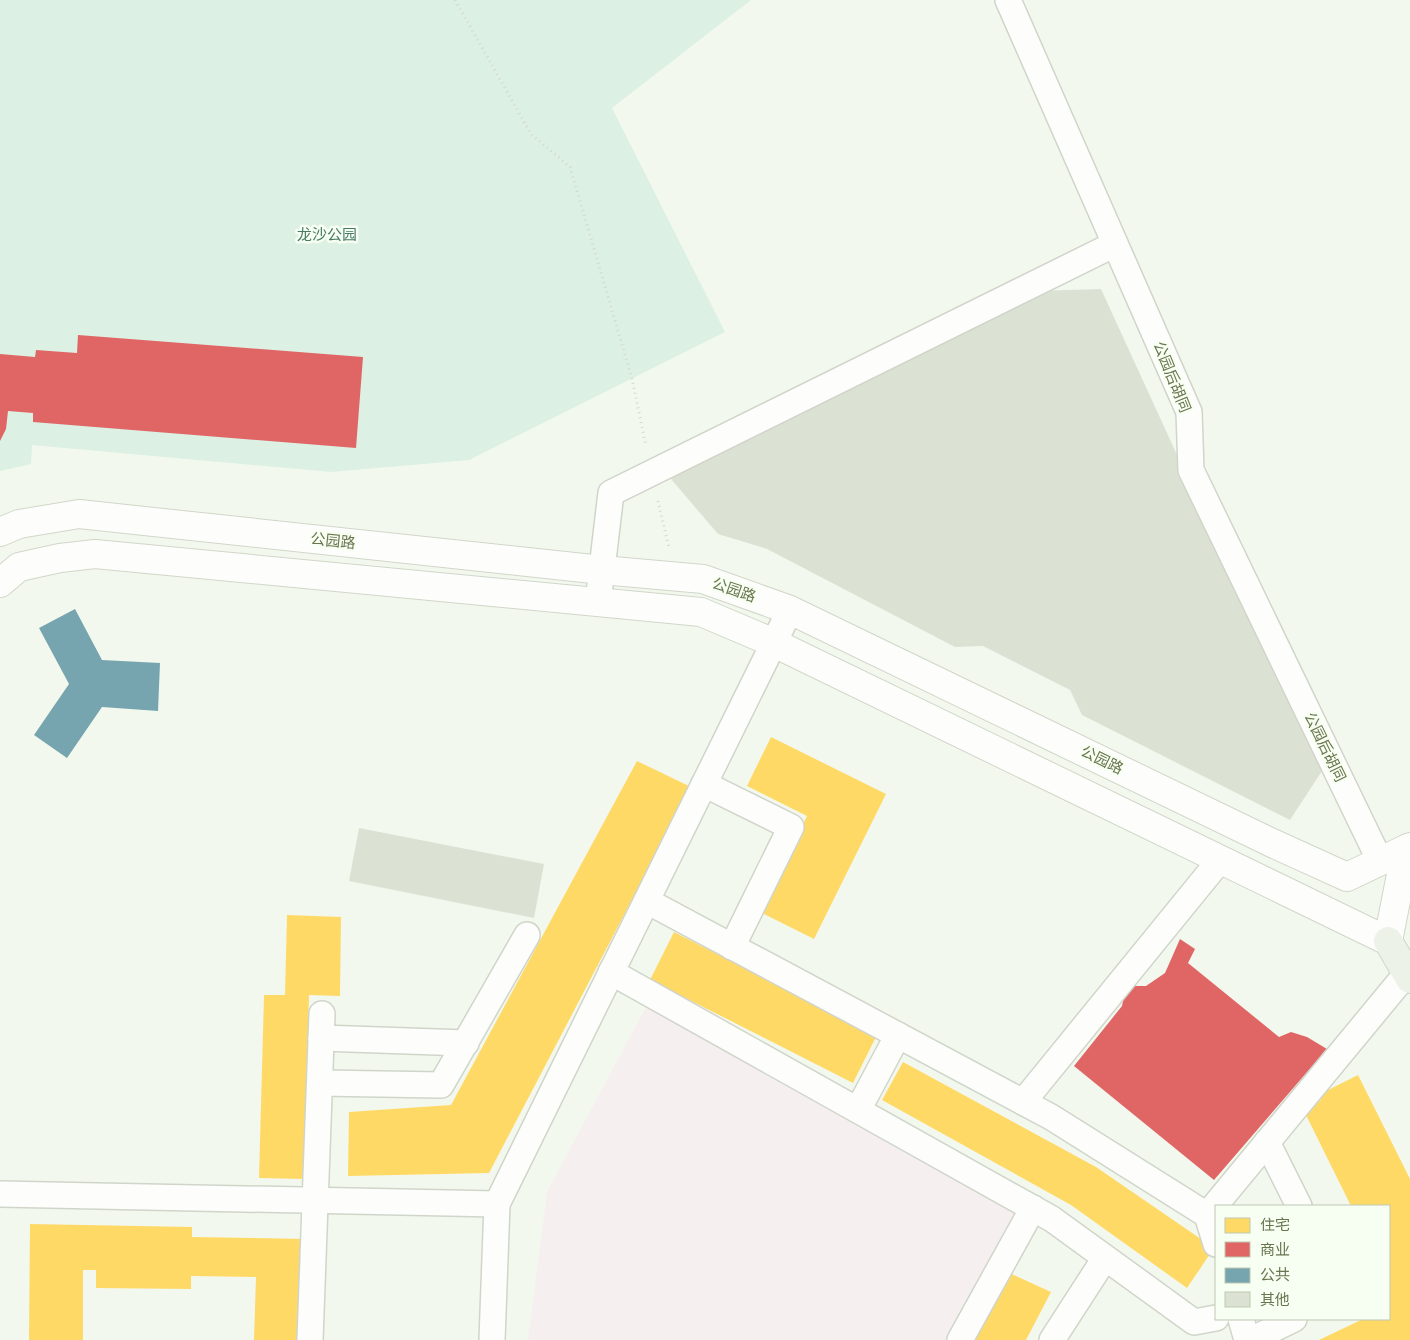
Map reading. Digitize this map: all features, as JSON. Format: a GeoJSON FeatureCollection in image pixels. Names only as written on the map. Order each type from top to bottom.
{"type":"FeatureCollection","features":[{"type":"Feature","properties":{"kind":"main road","name":"公园路"},"geometry":{"type":"LineString","coordinates":[[0,532],[19,524],[78,514],[703,579],[790,610],[1270,842],[1347,877],[1408,848]]}},
{"type":"Feature","properties":{"kind":"main road"},"geometry":{"type":"LineString","coordinates":[[0,583],[19,567],[60,558],[95,554],[701,612],[774,644],[1388,941],[1408,976]]}},
{"type":"Feature","properties":{"kind":"main road"},"geometry":{"type":"LineString","coordinates":[[1388,941],[1408,848]]}},
{"type":"Feature","properties":{"kind":"street","name":"公园后胡同"},"geometry":{"type":"LineString","coordinates":[[1008,0],[1189,412],[1190,470],[1380,861]]}},
{"type":"Feature","properties":{"kind":"street"},"geometry":{"type":"LineString","coordinates":[[598,602],[611,493],[1115,244]]}},
{"type":"Feature","properties":{"kind":"street"},"geometry":{"type":"LineString","coordinates":[[492,1340],[497,1204],[790,610]]}},
{"type":"Feature","properties":{"kind":"street"},"geometry":{"type":"LineString","coordinates":[[704,784],[791,827],[732,947]]}},
{"type":"Feature","properties":{"kind":"street"},"geometry":{"type":"LineString","coordinates":[[1023,1102],[1220,860]]}},
{"type":"Feature","properties":{"kind":"street"},"geometry":{"type":"LineString","coordinates":[[646,901],[1051,1117],[1207,1215],[1215,1241]]}},
{"type":"Feature","properties":{"kind":"street"},"geometry":{"type":"LineString","coordinates":[[320,1083],[441,1085],[527,936]]}},
{"type":"Feature","properties":{"kind":"street"},"geometry":{"type":"LineString","coordinates":[[611,972],[1052,1219],[1194,1322],[1215,1318]]}},
{"type":"Feature","properties":{"kind":"street"},"geometry":{"type":"LineString","coordinates":[[1215,1205],[1408,976]]}},
{"type":"Feature","properties":{"kind":"street"},"geometry":{"type":"LineString","coordinates":[[310,1340],[322,1026],[466,1042]]}},
{"type":"Feature","properties":{"kind":"street"},"geometry":{"type":"LineString","coordinates":[[858,1110],[898,1035]]}},
{"type":"Feature","properties":{"kind":"street"},"geometry":{"type":"LineString","coordinates":[[1267,1142],[1298,1205]]}},
{"type":"Feature","properties":{"kind":"street"},"geometry":{"type":"LineString","coordinates":[[0,1194],[497,1204]]}},
{"type":"Feature","properties":{"kind":"street"},"geometry":{"type":"LineString","coordinates":[[1207,1215],[1215,1205]]}},
{"type":"Feature","properties":{"kind":"street"},"geometry":{"type":"LineString","coordinates":[[960,1340],[1033,1208]]}},
{"type":"Feature","properties":{"kind":"street"},"geometry":{"type":"LineString","coordinates":[[1052,1340],[1105,1258]]}},
{"type":"Feature","properties":{"kind":"street"},"geometry":{"type":"LineString","coordinates":[[1241,1320],[1247,1340]]}},
{"type":"Feature","properties":{"kind":"street"},"geometry":{"type":"LineString","coordinates":[[1251,1340],[1292,1320]]}},
{"type":"Feature","properties":{"kind":"path"},"geometry":{"type":"LineString","coordinates":[[455,0],[530,134],[570,167],[632,378],[675,576]]}},
{"type":"Feature","properties":{"kind":"shaded area"},"geometry":{"type":"Polygon","coordinates":[[[647,1005],[1022,1216],[954,1340],[528,1340],[547,1192],[647,1005]]]}},
{"type":"Feature","properties":{"kind":"green space","name":"龙沙公园"},"geometry":{"type":"Polygon","coordinates":[[[0,0],[751,0],[612,108],[725,332],[469,460],[331,472],[32,445],[31,464],[0,471],[0,0]]]}},
{"type":"Feature","properties":{"kind":"building: 住宅"},"geometry":{"type":"Polygon","coordinates":[[[771,737],[886,794],[814,939],[760,912],[807,816],[747,786],[771,737]]]}},
{"type":"Feature","properties":{"kind":"building: 住宅"},"geometry":{"type":"Polygon","coordinates":[[[637,761],[691,787],[489,1173],[348,1176],[349,1112],[451,1105],[637,761]]]}},
{"type":"Feature","properties":{"kind":"building: 住宅"},"geometry":{"type":"Polygon","coordinates":[[[287,915],[341,917],[340,996],[309,995],[304,1179],[259,1178],[264,995],[285,995],[287,915]]]}},
{"type":"Feature","properties":{"kind":"building: 住宅"},"geometry":{"type":"Polygon","coordinates":[[[674,932],[877,1035],[853,1083],[650,980],[674,932]]]}},
{"type":"Feature","properties":{"kind":"building: 住宅"},"geometry":{"type":"Polygon","coordinates":[[[903,1062],[1096,1167],[1214,1248],[1187,1288],[1071,1205],[882,1100],[903,1062]]]}},
{"type":"Feature","properties":{"kind":"building: 住宅"},"geometry":{"type":"Polygon","coordinates":[[[1358,1075],[1410,1179],[1410,1340],[1319,1340],[1361,1320],[1390,1320],[1390,1205],[1351,1205],[1303,1109],[1321,1100],[1318,1095],[1358,1075]]]}},
{"type":"Feature","properties":{"kind":"building: 住宅"},"geometry":{"type":"Polygon","coordinates":[[[30,1224],[192,1227],[192,1237],[306,1239],[304,1340],[254,1340],[256,1277],[191,1276],[191,1289],[96,1288],[96,1270],[83,1270],[83,1340],[29,1340],[30,1224]]]}},
{"type":"Feature","properties":{"kind":"building: 住宅"},"geometry":{"type":"Polygon","coordinates":[[[1003,1270],[1051,1292],[1026,1340],[970,1340],[1003,1270]]]}},
{"type":"Feature","properties":{"kind":"building: 商业"},"geometry":{"type":"Polygon","coordinates":[[[78,335],[363,357],[356,448],[33,422],[33,413],[8,411],[6,429],[0,441],[0,354],[35,357],[36,350],[77,353],[78,335]]]}},
{"type":"Feature","properties":{"kind":"building: 商业"},"geometry":{"type":"Polygon","coordinates":[[[1180,939],[1195,949],[1188,963],[1279,1037],[1291,1032],[1307,1037],[1327,1049],[1214,1180],[1074,1066],[1122,1006],[1126,986],[1146,986],[1165,973],[1180,939]]]}},
{"type":"Feature","properties":{"kind":"building: 公共"},"geometry":{"type":"Polygon","coordinates":[[[75,609],[102,660],[160,663],[158,711],[102,707],[67,758],[34,735],[69,684],[39,628],[75,609]]]}},
{"type":"Feature","properties":{"kind":"building: 其他"},"geometry":{"type":"Polygon","coordinates":[[[1101,289],[1322,771],[1290,820],[1082,715],[1070,690],[983,646],[955,647],[767,549],[718,534],[671,479],[685,467],[1035,291],[1101,289]]]}},
{"type":"Feature","properties":{"kind":"building: 其他"},"geometry":{"type":"Polygon","coordinates":[[[359,828],[544,864],[534,918],[349,881],[359,828]]]}}]}
